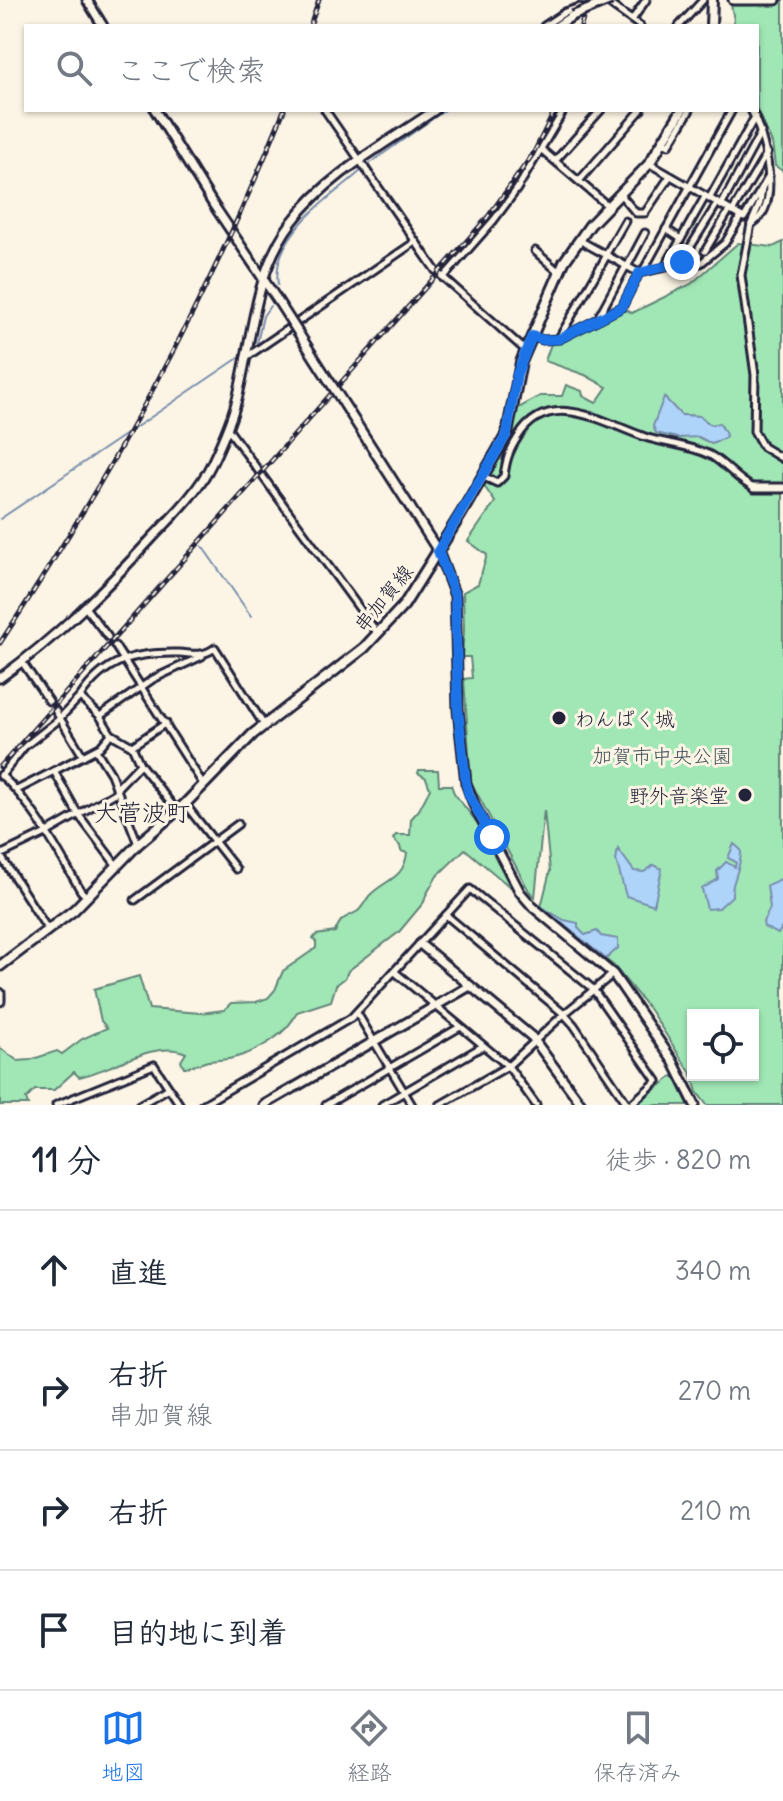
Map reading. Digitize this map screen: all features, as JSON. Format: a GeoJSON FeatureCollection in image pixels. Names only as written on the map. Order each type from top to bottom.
{"type":"FeatureCollection","features":[{"type":"Feature","properties":{"kind":"main road"},"geometry":{"type":"LineString","coordinates":[[711,24],[712,0]]}},
{"type":"Feature","properties":{"kind":"main road","name":"串加賀線"},"geometry":{"type":"LineString","coordinates":[[0,966],[88,897],[138,844],[177,812],[264,725],[378,635],[404,605],[484,477],[507,434],[517,374],[559,272],[579,240],[649,164],[681,112]]}},
{"type":"Feature","properties":{"kind":"street"},"geometry":{"type":"LineString","coordinates":[[87,0],[102,24]]}},
{"type":"Feature","properties":{"kind":"street"},"geometry":{"type":"LineString","coordinates":[[604,0],[637,24]]}},
{"type":"Feature","properties":{"kind":"street"},"geometry":{"type":"LineString","coordinates":[[560,24],[611,0]]}},
{"type":"Feature","properties":{"kind":"street"},"geometry":{"type":"LineString","coordinates":[[632,20],[646,0]]}},
{"type":"Feature","properties":{"kind":"street"},"geometry":{"type":"LineString","coordinates":[[681,24],[703,0]]}},
{"type":"Feature","properties":{"kind":"street"},"geometry":{"type":"LineString","coordinates":[[733,0],[776,0]]}},
{"type":"Feature","properties":{"kind":"street"},"geometry":{"type":"LineString","coordinates":[[547,24],[565,12],[580,7]]}},
{"type":"Feature","properties":{"kind":"street"},"geometry":{"type":"LineString","coordinates":[[156,112],[438,551],[455,596],[458,710],[469,795],[520,892],[533,907],[613,974],[673,1061],[695,1105]]}},
{"type":"Feature","properties":{"kind":"street"},"geometry":{"type":"LineString","coordinates":[[326,112],[443,278],[526,350]]}},
{"type":"Feature","properties":{"kind":"street"},"geometry":{"type":"LineString","coordinates":[[0,678],[85,606],[185,503],[211,464],[238,397],[264,280],[276,249],[292,223],[316,195],[432,112]]}},
{"type":"Feature","properties":{"kind":"street"},"geometry":{"type":"LineString","coordinates":[[443,278],[494,220],[542,150],[563,112]]}},
{"type":"Feature","properties":{"kind":"street"},"geometry":{"type":"LineString","coordinates":[[555,161],[599,112]]}},
{"type":"Feature","properties":{"kind":"street"},"geometry":{"type":"LineString","coordinates":[[579,181],[639,112]]}},
{"type":"Feature","properties":{"kind":"street"},"geometry":{"type":"LineString","coordinates":[[664,142],[669,145],[689,112]]}},
{"type":"Feature","properties":{"kind":"street"},"geometry":{"type":"LineString","coordinates":[[532,336],[543,340],[559,339],[622,307],[731,112]]}},
{"type":"Feature","properties":{"kind":"street"},"geometry":{"type":"LineString","coordinates":[[751,224],[764,215],[769,197],[767,153],[752,112]]}},
{"type":"Feature","properties":{"kind":"street"},"geometry":{"type":"LineString","coordinates":[[665,267],[755,117]]}},
{"type":"Feature","properties":{"kind":"street"},"geometry":{"type":"LineString","coordinates":[[680,264],[719,205],[761,131]]}},
{"type":"Feature","properties":{"kind":"street"},"geometry":{"type":"LineString","coordinates":[[542,150],[608,206]]}},
{"type":"Feature","properties":{"kind":"street"},"geometry":{"type":"LineString","coordinates":[[705,251],[767,153]]}},
{"type":"Feature","properties":{"kind":"street"},"geometry":{"type":"LineString","coordinates":[[649,164],[740,218]]}},
{"type":"Feature","properties":{"kind":"street"},"geometry":{"type":"LineString","coordinates":[[579,240],[641,272],[701,263],[725,243],[740,218],[747,214],[769,175]]}},
{"type":"Feature","properties":{"kind":"street"},"geometry":{"type":"LineString","coordinates":[[620,194],[636,213],[645,213],[670,176]]}},
{"type":"Feature","properties":{"kind":"street"},"geometry":{"type":"LineString","coordinates":[[762,187],[741,275],[755,375],[754,431],[763,447],[783,459]]}},
{"type":"Feature","properties":{"kind":"street"},"geometry":{"type":"LineString","coordinates":[[559,339],[625,221]]}},
{"type":"Feature","properties":{"kind":"street"},"geometry":{"type":"LineString","coordinates":[[666,229],[681,239]]}},
{"type":"Feature","properties":{"kind":"street"},"geometry":{"type":"LineString","coordinates":[[600,319],[645,233]]}},
{"type":"Feature","properties":{"kind":"street"},"geometry":{"type":"LineString","coordinates":[[245,358],[415,242]]}},
{"type":"Feature","properties":{"kind":"street"},"geometry":{"type":"LineString","coordinates":[[535,251],[559,272]]}},
{"type":"Feature","properties":{"kind":"street"},"geometry":{"type":"LineString","coordinates":[[484,477],[497,483],[504,476],[507,453],[527,424],[541,416],[565,411],[699,450],[724,464],[754,488],[783,488]]}},
{"type":"Feature","properties":{"kind":"street"},"geometry":{"type":"LineString","coordinates":[[227,428],[378,635]]}},
{"type":"Feature","properties":{"kind":"street"},"geometry":{"type":"LineString","coordinates":[[85,606],[108,637]]}},
{"type":"Feature","properties":{"kind":"street"},"geometry":{"type":"LineString","coordinates":[[115,646],[204,785]]}},
{"type":"Feature","properties":{"kind":"street"},"geometry":{"type":"LineString","coordinates":[[100,716],[167,671],[215,648],[264,725]]}},
{"type":"Feature","properties":{"kind":"street"},"geometry":{"type":"LineString","coordinates":[[88,897],[81,891],[17,790],[1,775],[24,747],[60,718],[98,675],[122,659],[146,653],[202,656]]}},
{"type":"Feature","properties":{"kind":"street"},"geometry":{"type":"LineString","coordinates":[[22,662],[49,701]]}},
{"type":"Feature","properties":{"kind":"street"},"geometry":{"type":"LineString","coordinates":[[80,697],[100,716],[111,734],[132,746],[140,764],[177,812]]}},
{"type":"Feature","properties":{"kind":"street"},"geometry":{"type":"LineString","coordinates":[[55,710],[83,756]]}},
{"type":"Feature","properties":{"kind":"street"},"geometry":{"type":"LineString","coordinates":[[132,746],[166,723]]}},
{"type":"Feature","properties":{"kind":"street"},"geometry":{"type":"LineString","coordinates":[[17,790],[95,750],[111,734]]}},
{"type":"Feature","properties":{"kind":"street"},"geometry":{"type":"LineString","coordinates":[[95,750],[111,774],[138,844]]}},
{"type":"Feature","properties":{"kind":"street"},"geometry":{"type":"LineString","coordinates":[[48,930],[0,855],[46,833],[117,790],[140,764]]}},
{"type":"Feature","properties":{"kind":"street"},"geometry":{"type":"LineString","coordinates":[[54,771],[78,814],[117,866]]}},
{"type":"Feature","properties":{"kind":"street"},"geometry":{"type":"LineString","coordinates":[[185,804],[236,869]]}},
{"type":"Feature","properties":{"kind":"street"},"geometry":{"type":"LineString","coordinates":[[135,900],[238,824]]}},
{"type":"Feature","properties":{"kind":"street"},"geometry":{"type":"LineString","coordinates":[[202,1105],[357,1013],[446,915],[472,889],[593,989],[657,1081],[629,1105],[564,1014],[446,915]]}},
{"type":"Feature","properties":{"kind":"street"},"geometry":{"type":"LineString","coordinates":[[420,944],[535,1041],[582,1105]]}},
{"type":"Feature","properties":{"kind":"street"},"geometry":{"type":"LineString","coordinates":[[395,972],[508,1066],[536,1105]]}},
{"type":"Feature","properties":{"kind":"street"},"geometry":{"type":"LineString","coordinates":[[440,1105],[508,1066],[613,974]]}},
{"type":"Feature","properties":{"kind":"street"},"geometry":{"type":"LineString","coordinates":[[264,1105],[470,986]]}},
{"type":"Feature","properties":{"kind":"street"},"geometry":{"type":"LineString","coordinates":[[0,993],[0,1001]]}},
{"type":"Feature","properties":{"kind":"street"},"geometry":{"type":"LineString","coordinates":[[357,1013],[412,1105]]}},
{"type":"Feature","properties":{"kind":"street"},"geometry":{"type":"LineString","coordinates":[[326,1105],[460,1027]]}},
{"type":"Feature","properties":{"kind":"street"},"geometry":{"type":"LineString","coordinates":[[382,1105],[483,1046]]}},
{"type":"Feature","properties":{"kind":"street"},"geometry":{"type":"LineString","coordinates":[[56,1105],[154,1065],[180,1105]]}},
{"type":"Feature","properties":{"kind":"street"},"geometry":{"type":"LineString","coordinates":[[139,1105],[169,1088]]}},
{"type":"Feature","properties":{"kind":"green space"},"geometry":{"type":"Polygon","coordinates":[[[730,0],[783,0],[783,171],[775,166],[772,143],[758,112],[759,24],[732,24],[730,0]]]}},
{"type":"Feature","properties":{"kind":"green space","name":"加賀市中央公園"},"geometry":{"type":"Polygon","coordinates":[[[783,242],[783,1105],[707,1105],[697,1092],[694,1081],[759,1081],[759,1009],[687,1009],[687,1067],[650,1010],[614,966],[541,907],[550,871],[544,810],[535,897],[529,891],[471,782],[464,679],[472,678],[470,657],[462,657],[463,592],[478,584],[487,555],[468,541],[495,502],[484,486],[511,436],[517,409],[540,396],[562,396],[566,385],[582,391],[583,396],[596,403],[607,387],[585,375],[545,361],[552,341],[569,337],[623,308],[632,313],[691,284],[738,243],[773,247],[783,242]],[[664,398],[677,438],[696,436],[712,444],[726,437],[721,425],[711,425],[699,416],[681,415],[664,398]]]}},
{"type":"Feature","properties":{"kind":"green space"},"geometry":{"type":"Polygon","coordinates":[[[419,770],[438,770],[439,785],[451,785],[486,834],[510,887],[465,849],[437,876],[424,902],[399,932],[348,971],[336,985],[331,1001],[297,1012],[287,1028],[261,1047],[233,1058],[187,1067],[181,1061],[186,1053],[161,1050],[147,1053],[92,1074],[79,1077],[74,1072],[54,1090],[35,1090],[26,1099],[28,1105],[0,1105],[0,1048],[18,1061],[30,1060],[57,1051],[62,1054],[82,1039],[107,1028],[101,1021],[94,989],[139,976],[149,1009],[201,1013],[224,1010],[231,1003],[268,998],[283,971],[316,948],[313,939],[316,935],[335,932],[342,920],[358,911],[370,895],[402,868],[407,853],[401,851],[393,839],[396,835],[410,835],[411,819],[430,789],[419,770]]]}},
{"type":"Feature","properties":{"kind":"green space"},"geometry":{"type":"Polygon","coordinates":[[[674,1075],[689,1105],[635,1105],[674,1075]]]}},
{"type":"Feature","properties":{"kind":"water"},"geometry":{"type":"Polygon","coordinates":[[[664,397],[681,415],[699,416],[711,425],[719,423],[726,437],[712,444],[699,437],[677,438],[656,433],[653,426],[664,397]]]}},
{"type":"Feature","properties":{"kind":"water"},"geometry":{"type":"Polygon","coordinates":[[[734,844],[741,850],[741,857],[732,896],[719,908],[707,909],[702,889],[718,879],[717,871],[726,862],[735,867],[736,862],[728,858],[734,844]]]}},
{"type":"Feature","properties":{"kind":"water"},"geometry":{"type":"Polygon","coordinates":[[[618,849],[634,871],[644,872],[654,865],[662,869],[654,905],[626,896],[616,860],[618,849]]]}},
{"type":"Feature","properties":{"kind":"water"},"geometry":{"type":"Polygon","coordinates":[[[783,878],[783,926],[778,934],[764,927],[763,922],[770,908],[767,885],[783,878]]]}},
{"type":"Feature","properties":{"kind":"water"},"geometry":{"type":"Polygon","coordinates":[[[542,907],[564,920],[578,923],[578,928],[585,935],[597,931],[601,936],[618,939],[618,948],[606,959],[542,907]]]}},
{"type":"Feature","properties":{"kind":"waterway"},"geometry":{"type":"LineString","coordinates":[[592,13],[598,8]]}},
{"type":"Feature","properties":{"kind":"waterway"},"geometry":{"type":"LineString","coordinates":[[569,24],[578,19]]}},
{"type":"Feature","properties":{"kind":"waterway"},"geometry":{"type":"LineString","coordinates":[[366,166],[442,112]]}},
{"type":"Feature","properties":{"kind":"waterway"},"geometry":{"type":"LineString","coordinates":[[278,285],[278,267],[283,249],[293,234],[320,205],[363,169]]}},
{"type":"Feature","properties":{"kind":"waterway"},"geometry":{"type":"LineString","coordinates":[[256,348],[263,316],[270,306]]}},
{"type":"Feature","properties":{"kind":"waterway"},"geometry":{"type":"LineString","coordinates":[[0,519],[240,357]]}},
{"type":"Feature","properties":{"kind":"waterway"},"geometry":{"type":"LineString","coordinates":[[202,546],[251,616]]}},
{"type":"Feature","properties":{"kind":"railway"},"geometry":{"type":"LineString","coordinates":[[311,24],[319,0]]}},
{"type":"Feature","properties":{"kind":"railway"},"geometry":{"type":"LineString","coordinates":[[582,24],[588,0]]}},
{"type":"Feature","properties":{"kind":"railway"},"geometry":{"type":"LineString","coordinates":[[0,643],[42,579],[156,384],[223,249],[283,112]]}},
{"type":"Feature","properties":{"kind":"railway"},"geometry":{"type":"LineString","coordinates":[[0,767],[487,218],[533,154],[554,112]]}},
{"type":"Feature","properties":{"kind":"place","name":"わんぱく城"},"geometry":{"type":"Point","coordinates":[559,718]}},
{"type":"Feature","properties":{"kind":"place","name":"野外音楽堂"},"geometry":{"type":"Point","coordinates":[745,795]}},
{"type":"Feature","properties":{"kind":"district","name":"大菅波町"},"geometry":{"type":"Point","coordinates":[142,812]}},
{"type":"Feature","properties":{"kind":"route"},"geometry":{"type":"LineString","coordinates":[[492,837],[469,795],[466,783],[458,710],[455,596],[438,551],[507,434],[517,374],[532,336],[543,340],[559,339],[606,316],[622,307],[639,273],[682,262]]}}]}
